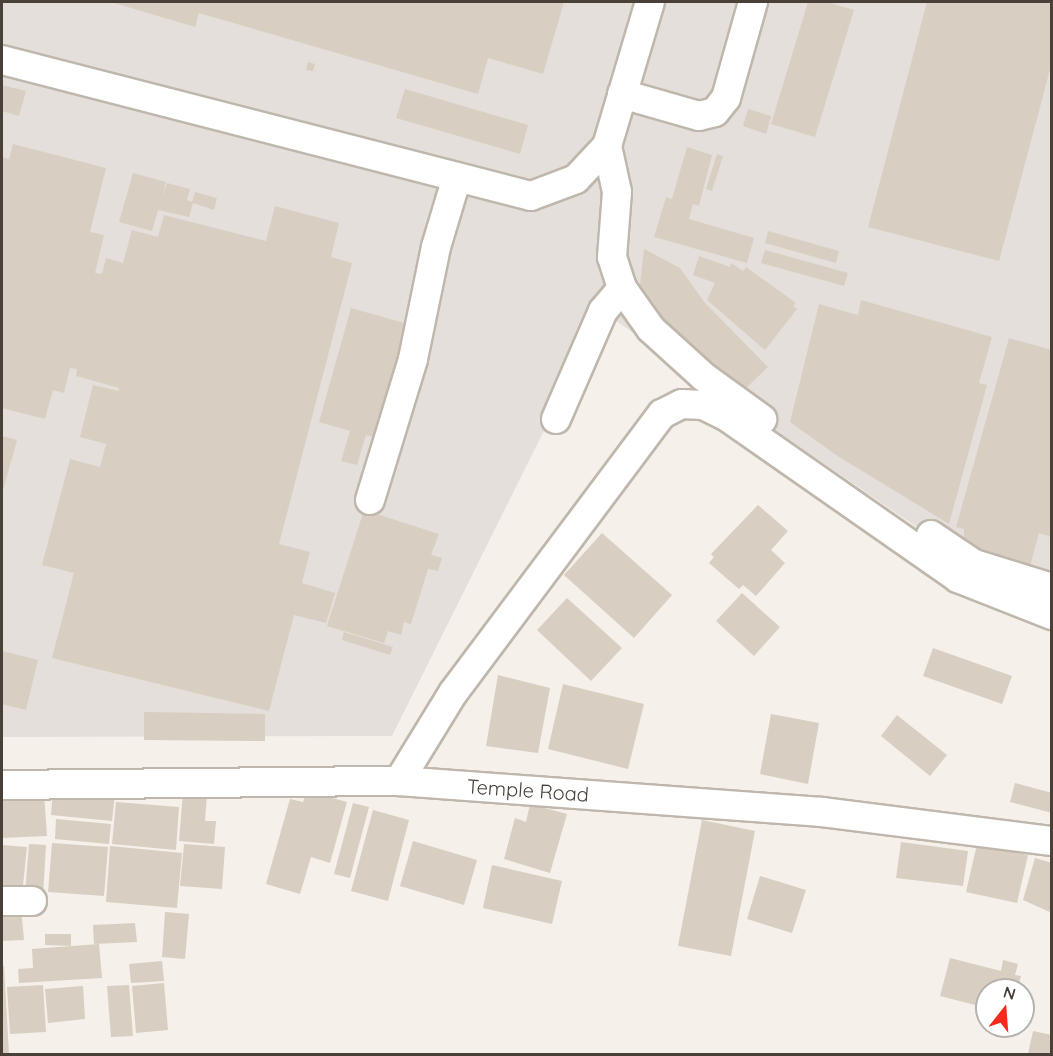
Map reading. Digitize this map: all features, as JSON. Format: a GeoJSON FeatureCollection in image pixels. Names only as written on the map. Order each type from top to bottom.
{"type":"FeatureCollection","features":[{"type":"Feature","properties":{"kind":"street"},"geometry":{"type":"LineString","coordinates":[[2,60],[531,196],[576,179],[607,146],[650,2]]}},
{"type":"Feature","properties":{"kind":"street"},"geometry":{"type":"LineString","coordinates":[[622,94],[699,116],[715,112],[729,90],[753,2]]}},
{"type":"Feature","properties":{"kind":"street"},"geometry":{"type":"LineString","coordinates":[[607,146],[617,192],[612,257],[622,288],[651,329],[704,377],[827,465],[974,564],[1052,588]]}},
{"type":"Feature","properties":{"kind":"street"},"geometry":{"type":"LineString","coordinates":[[370,500],[413,359],[436,247],[457,177]]}},
{"type":"Feature","properties":{"kind":"street"},"geometry":{"type":"LineString","coordinates":[[556,419],[603,311],[622,288]]}},
{"type":"Feature","properties":{"kind":"street"},"geometry":{"type":"LineString","coordinates":[[399,781],[453,693],[662,414],[682,404],[703,405],[726,416],[958,578],[1052,615]]}},
{"type":"Feature","properties":{"kind":"street","name":"Temple Road"},"geometry":{"type":"LineString","coordinates":[[2,785],[399,781],[822,812],[1052,841]]}},
{"type":"Feature","properties":{"kind":"street"},"geometry":{"type":"LineString","coordinates":[[2,901],[32,901]]}},
{"type":"Feature","properties":{"kind":"shaded area"},"geometry":{"type":"Polygon","coordinates":[[[2,2],[1051,2],[1051,580],[953,552],[603,312],[392,736],[2,737],[2,2]]]}},
{"type":"Feature","properties":{"kind":"building"},"geometry":{"type":"Polygon","coordinates":[[[111,2],[564,2],[543,74],[488,58],[478,94],[199,13],[195,27],[111,2]]]}},
{"type":"Feature","properties":{"kind":"building"},"geometry":{"type":"Polygon","coordinates":[[[808,2],[827,2],[854,10],[815,137],[771,124],[808,2]]]}},
{"type":"Feature","properties":{"kind":"building"},"geometry":{"type":"Polygon","coordinates":[[[927,2],[1052,2],[1052,62],[999,261],[868,227],[927,2]]]}},
{"type":"Feature","properties":{"kind":"building"},"geometry":{"type":"Polygon","coordinates":[[[308,62],[315,64],[313,71],[306,70],[308,62]]]}},
{"type":"Feature","properties":{"kind":"building"},"geometry":{"type":"Polygon","coordinates":[[[2,85],[26,91],[19,116],[2,111],[2,85]]]}},
{"type":"Feature","properties":{"kind":"building"},"geometry":{"type":"Polygon","coordinates":[[[405,89],[528,125],[520,154],[396,118],[405,89]]]}},
{"type":"Feature","properties":{"kind":"building"},"geometry":{"type":"Polygon","coordinates":[[[748,109],[771,116],[766,134],[743,126],[748,109]]]}},
{"type":"Feature","properties":{"kind":"building"},"geometry":{"type":"Polygon","coordinates":[[[13,144],[106,168],[90,232],[104,235],[95,273],[102,274],[106,258],[123,263],[132,230],[158,237],[164,215],[266,241],[275,206],[339,223],[331,257],[352,263],[279,544],[310,552],[302,583],[335,593],[326,623],[294,615],[269,711],[52,658],[74,573],[42,565],[70,459],[100,467],[106,444],[80,437],[93,385],[119,391],[119,388],[76,376],[77,369],[70,368],[64,393],[53,390],[45,419],[2,408],[2,157],[9,159],[13,144]]]}},
{"type":"Feature","properties":{"kind":"building"},"geometry":{"type":"Polygon","coordinates":[[[687,147],[712,155],[699,206],[693,204],[689,219],[754,238],[747,263],[654,237],[666,197],[672,199],[687,147]]]}},
{"type":"Feature","properties":{"kind":"building"},"geometry":{"type":"Polygon","coordinates":[[[717,154],[723,156],[712,191],[706,189],[717,154]]]}},
{"type":"Feature","properties":{"kind":"building"},"geometry":{"type":"Polygon","coordinates":[[[133,173],[166,182],[162,198],[167,183],[190,189],[187,200],[192,202],[195,192],[217,198],[214,210],[193,203],[189,217],[158,210],[152,231],[119,222],[133,173]]]}},
{"type":"Feature","properties":{"kind":"building"},"geometry":{"type":"Polygon","coordinates":[[[768,231],[839,251],[836,263],[765,243],[768,231]]]}},
{"type":"Feature","properties":{"kind":"building"},"geometry":{"type":"Polygon","coordinates":[[[644,249],[680,268],[705,303],[768,367],[740,394],[639,294],[644,249]]]}},
{"type":"Feature","properties":{"kind":"building"},"geometry":{"type":"Polygon","coordinates":[[[765,250],[848,273],[844,286],[761,263],[765,250]]]}},
{"type":"Feature","properties":{"kind":"building"},"geometry":{"type":"Polygon","coordinates":[[[699,256],[730,267],[731,263],[743,271],[746,267],[796,303],[793,306],[797,309],[765,350],[707,300],[715,283],[693,275],[699,256]]]}},
{"type":"Feature","properties":{"kind":"building"},"geometry":{"type":"Polygon","coordinates":[[[861,300],[992,337],[979,383],[987,385],[949,524],[836,455],[790,422],[819,304],[858,315],[861,300]]]}},
{"type":"Feature","properties":{"kind":"building"},"geometry":{"type":"Polygon","coordinates":[[[351,308],[415,326],[383,440],[366,435],[357,465],[341,461],[350,431],[319,422],[351,308]]]}},
{"type":"Feature","properties":{"kind":"building"},"geometry":{"type":"Polygon","coordinates":[[[1009,338],[1052,350],[1052,537],[1039,533],[1030,566],[1017,563],[1015,571],[964,545],[964,529],[956,527],[1009,338]]]}},
{"type":"Feature","properties":{"kind":"building"},"geometry":{"type":"Polygon","coordinates":[[[2,436],[17,440],[2,494],[2,436]]]}},
{"type":"Feature","properties":{"kind":"building"},"geometry":{"type":"Polygon","coordinates":[[[758,505],[788,531],[771,550],[785,563],[756,596],[743,585],[739,589],[709,563],[714,557],[711,554],[758,505]]]}},
{"type":"Feature","properties":{"kind":"building"},"geometry":{"type":"Polygon","coordinates":[[[364,510],[439,534],[431,555],[442,558],[438,571],[428,569],[411,624],[404,622],[401,635],[388,631],[384,643],[327,626],[364,510]]]}},
{"type":"Feature","properties":{"kind":"building"},"geometry":{"type":"Polygon","coordinates":[[[602,533],[672,595],[634,638],[564,575],[602,533]]]}},
{"type":"Feature","properties":{"kind":"building"},"geometry":{"type":"Polygon","coordinates":[[[742,593],[780,627],[754,656],[716,621],[742,593]]]}},
{"type":"Feature","properties":{"kind":"building"},"geometry":{"type":"Polygon","coordinates":[[[567,598],[622,648],[591,681],[537,630],[567,598]]]}},
{"type":"Feature","properties":{"kind":"building"},"geometry":{"type":"Polygon","coordinates":[[[344,632],[393,647],[390,655],[342,640],[344,632]]]}},
{"type":"Feature","properties":{"kind":"building"},"geometry":{"type":"Polygon","coordinates":[[[933,648],[1012,676],[1002,704],[923,676],[933,648]]]}},
{"type":"Feature","properties":{"kind":"building"},"geometry":{"type":"Polygon","coordinates":[[[2,651],[38,660],[26,710],[2,704],[2,651]]]}},
{"type":"Feature","properties":{"kind":"building"},"geometry":{"type":"Polygon","coordinates":[[[498,675],[550,688],[538,753],[486,746],[498,675]]]}},
{"type":"Feature","properties":{"kind":"building"},"geometry":{"type":"Polygon","coordinates":[[[563,684],[644,704],[628,769],[548,749],[563,684]]]}},
{"type":"Feature","properties":{"kind":"building"},"geometry":{"type":"Polygon","coordinates":[[[144,712],[265,714],[265,741],[144,740],[144,712]]]}},
{"type":"Feature","properties":{"kind":"building"},"geometry":{"type":"Polygon","coordinates":[[[771,714],[819,723],[808,784],[760,774],[771,714]]]}},
{"type":"Feature","properties":{"kind":"building"},"geometry":{"type":"Polygon","coordinates":[[[897,715],[947,755],[930,776],[881,736],[897,715]]]}},
{"type":"Feature","properties":{"kind":"building"},"geometry":{"type":"Polygon","coordinates":[[[1015,783],[1052,793],[1052,813],[1010,802],[1015,783]]]}},
{"type":"Feature","properties":{"kind":"building"},"geometry":{"type":"Polygon","coordinates":[[[53,788],[115,794],[112,821],[51,815],[53,788]]]}},
{"type":"Feature","properties":{"kind":"building"},"geometry":{"type":"Polygon","coordinates":[[[307,791],[347,802],[330,863],[311,857],[300,894],[266,884],[290,799],[303,802],[307,791]]]}},
{"type":"Feature","properties":{"kind":"building"},"geometry":{"type":"Polygon","coordinates":[[[183,792],[207,794],[205,821],[216,821],[214,844],[179,841],[183,792]]]}},
{"type":"Feature","properties":{"kind":"building"},"geometry":{"type":"Polygon","coordinates":[[[44,793],[47,836],[2,838],[2,795],[44,793]]]}},
{"type":"Feature","properties":{"kind":"building"},"geometry":{"type":"Polygon","coordinates":[[[116,802],[179,807],[176,850],[112,844],[116,802]]]}},
{"type":"Feature","properties":{"kind":"building"},"geometry":{"type":"Polygon","coordinates":[[[353,803],[369,807],[350,878],[334,874],[353,803]]]}},
{"type":"Feature","properties":{"kind":"building"},"geometry":{"type":"Polygon","coordinates":[[[530,804],[567,814],[550,873],[504,859],[515,818],[526,822],[530,804]]]}},
{"type":"Feature","properties":{"kind":"building"},"geometry":{"type":"Polygon","coordinates":[[[373,810],[409,820],[388,901],[351,891],[373,810]]]}},
{"type":"Feature","properties":{"kind":"building"},"geometry":{"type":"Polygon","coordinates":[[[56,819],[111,824],[109,844],[55,839],[56,819]]]}},
{"type":"Feature","properties":{"kind":"building"},"geometry":{"type":"Polygon","coordinates":[[[702,820],[755,831],[731,956],[678,946],[702,820]]]}},
{"type":"Feature","properties":{"kind":"building"},"geometry":{"type":"Polygon","coordinates":[[[413,841],[477,860],[464,905],[400,886],[413,841]]]}},
{"type":"Feature","properties":{"kind":"building"},"geometry":{"type":"Polygon","coordinates":[[[901,842],[968,851],[963,886],[896,878],[901,842]]]}},
{"type":"Feature","properties":{"kind":"building"},"geometry":{"type":"Polygon","coordinates":[[[52,843],[108,847],[104,896],[48,892],[52,843]]]}},
{"type":"Feature","properties":{"kind":"building"},"geometry":{"type":"Polygon","coordinates":[[[29,844],[46,845],[43,896],[25,894],[29,844]]]}},
{"type":"Feature","properties":{"kind":"building"},"geometry":{"type":"Polygon","coordinates":[[[184,844],[225,847],[222,889],[180,886],[184,844]]]}},
{"type":"Feature","properties":{"kind":"building"},"geometry":{"type":"Polygon","coordinates":[[[977,844],[1028,855],[1017,903],[966,892],[977,844]]]}},
{"type":"Feature","properties":{"kind":"building"},"geometry":{"type":"Polygon","coordinates":[[[2,845],[27,847],[22,895],[2,893],[2,845]]]}},
{"type":"Feature","properties":{"kind":"building"},"geometry":{"type":"Polygon","coordinates":[[[110,846],[182,853],[177,908],[106,902],[110,846]]]}},
{"type":"Feature","properties":{"kind":"building"},"geometry":{"type":"Polygon","coordinates":[[[1035,858],[1052,863],[1052,913],[1023,900],[1035,858]]]}},
{"type":"Feature","properties":{"kind":"building"},"geometry":{"type":"Polygon","coordinates":[[[492,865],[562,881],[552,924],[483,908],[492,865]]]}},
{"type":"Feature","properties":{"kind":"building"},"geometry":{"type":"Polygon","coordinates":[[[760,876],[806,890],[792,933],[747,919],[760,876]]]}},
{"type":"Feature","properties":{"kind":"building"},"geometry":{"type":"Polygon","coordinates":[[[21,908],[24,940],[2,941],[2,909],[21,908]]]}},
{"type":"Feature","properties":{"kind":"building"},"geometry":{"type":"Polygon","coordinates":[[[165,912],[189,914],[185,959],[162,957],[165,912]]]}},
{"type":"Feature","properties":{"kind":"building"},"geometry":{"type":"Polygon","coordinates":[[[135,923],[137,942],[94,944],[93,925],[135,923]]]}},
{"type":"Feature","properties":{"kind":"building"},"geometry":{"type":"Polygon","coordinates":[[[45,934],[71,934],[71,946],[45,945],[45,934]]]}},
{"type":"Feature","properties":{"kind":"building"},"geometry":{"type":"Polygon","coordinates":[[[99,944],[102,978],[19,983],[18,969],[33,968],[32,949],[99,944]]]}},
{"type":"Feature","properties":{"kind":"building"},"geometry":{"type":"Polygon","coordinates":[[[950,958],[1001,971],[1003,960],[1018,964],[1015,975],[1021,976],[1020,978],[975,978],[975,1005],[940,996],[950,958]]]}},
{"type":"Feature","properties":{"kind":"building"},"geometry":{"type":"Polygon","coordinates":[[[162,961],[164,981],[131,983],[129,964],[162,961]]]}},
{"type":"Feature","properties":{"kind":"building"},"geometry":{"type":"Polygon","coordinates":[[[2,966],[4,966],[9,1054],[2,1054],[2,966]]]}},
{"type":"Feature","properties":{"kind":"building"},"geometry":{"type":"Polygon","coordinates":[[[164,983],[168,1030],[136,1033],[132,986],[164,983]]]}},
{"type":"Feature","properties":{"kind":"building"},"geometry":{"type":"Polygon","coordinates":[[[43,985],[46,1032],[10,1034],[7,987],[43,985]]]}},
{"type":"Feature","properties":{"kind":"building"},"geometry":{"type":"Polygon","coordinates":[[[129,985],[133,1036],[111,1037],[107,986],[129,985]]]}},
{"type":"Feature","properties":{"kind":"building"},"geometry":{"type":"Polygon","coordinates":[[[83,986],[85,1019],[48,1023],[45,989],[83,986]]]}},
{"type":"Feature","properties":{"kind":"building"},"geometry":{"type":"Polygon","coordinates":[[[1035,1031],[1052,1035],[1052,1054],[1028,1054],[1031,1038],[1035,1038],[1035,1031]]]}}]}
